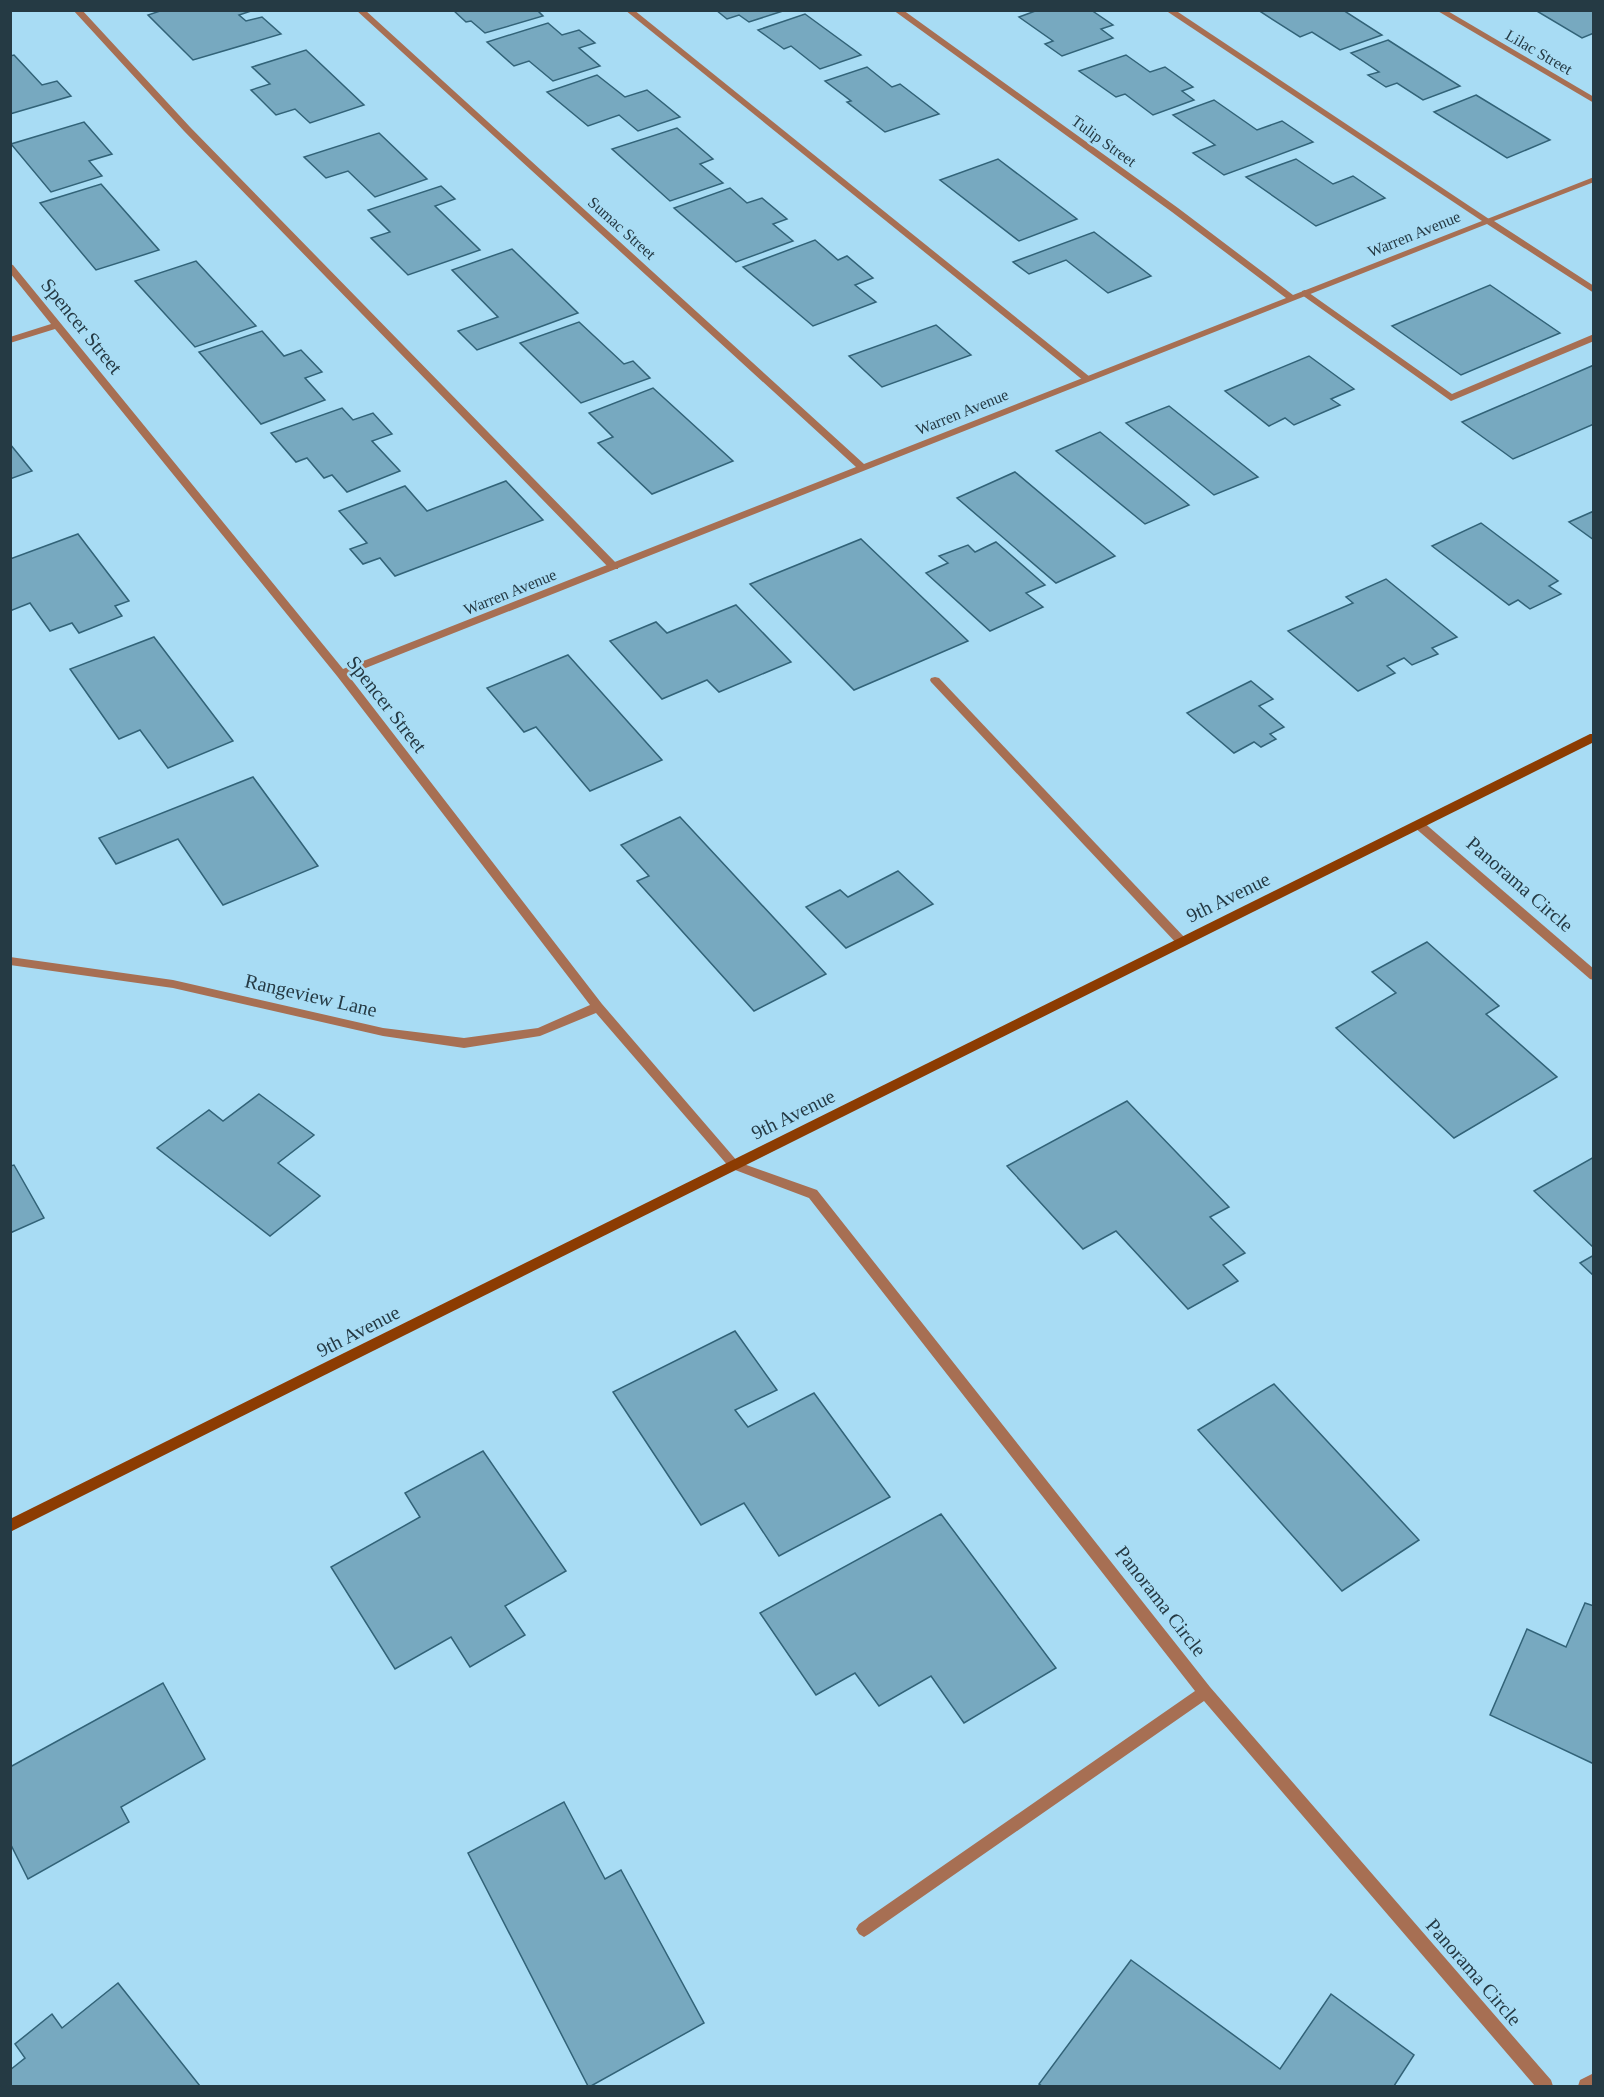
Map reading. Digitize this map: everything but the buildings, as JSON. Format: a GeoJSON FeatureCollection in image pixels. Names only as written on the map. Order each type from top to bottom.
{"type":"FeatureCollection","features":[{"type":"Feature","properties":{"kind":"main road","name":"9th Avenue"},"geometry":{"type":"LineString","coordinates":[[10,1526],[1593,737]]}},
{"type":"Feature","properties":{"kind":"street"},"geometry":{"type":"LineString","coordinates":[[77,10],[196,138],[614,567]]}},
{"type":"Feature","properties":{"kind":"street","name":"Sumac Street"},"geometry":{"type":"LineString","coordinates":[[360,10],[863,468]]}},
{"type":"Feature","properties":{"kind":"street"},"geometry":{"type":"LineString","coordinates":[[629,10],[1088,379]]}},
{"type":"Feature","properties":{"kind":"street","name":"Tulip Street"},"geometry":{"type":"LineString","coordinates":[[897,10],[1175,210],[1292,298]]}},
{"type":"Feature","properties":{"kind":"street"},"geometry":{"type":"LineString","coordinates":[[1169,10],[1593,290]]}},
{"type":"Feature","properties":{"kind":"street","name":"Lilac Street"},"geometry":{"type":"LineString","coordinates":[[1440,10],[1593,101]]}},
{"type":"Feature","properties":{"kind":"street","name":"Warren Avenue"},"geometry":{"type":"LineString","coordinates":[[341,674],[1593,179]]}},
{"type":"Feature","properties":{"kind":"street","name":"Spencer Street"},"geometry":{"type":"LineString","coordinates":[[10,267],[341,674],[598,1006],[734,1165]]}},
{"type":"Feature","properties":{"kind":"street"},"geometry":{"type":"LineString","coordinates":[[1305,293],[1451,398],[1593,337]]}},
{"type":"Feature","properties":{"kind":"street"},"geometry":{"type":"LineString","coordinates":[[10,340],[57,325]]}},
{"type":"Feature","properties":{"kind":"street"},"geometry":{"type":"LineString","coordinates":[[935,680],[1182,942]]}},
{"type":"Feature","properties":{"kind":"street","name":"Panorama Circle"},"geometry":{"type":"LineString","coordinates":[[1418,824],[1593,976]]}},
{"type":"Feature","properties":{"kind":"street","name":"Rangeview Lane"},"geometry":{"type":"LineString","coordinates":[[10,961],[173,984],[383,1032],[464,1043],[540,1032],[598,1006]]}},
{"type":"Feature","properties":{"kind":"street","name":"Panorama Circle"},"geometry":{"type":"LineString","coordinates":[[734,1165],[813,1194],[1205,1692],[1545,2086]]}},
{"type":"Feature","properties":{"kind":"street"},"geometry":{"type":"LineString","coordinates":[[864,1929],[1205,1692]]}},
{"type":"Feature","properties":{"kind":"street"},"geometry":{"type":"LineString","coordinates":[[1586,2086],[1593,2081]]}}]}
